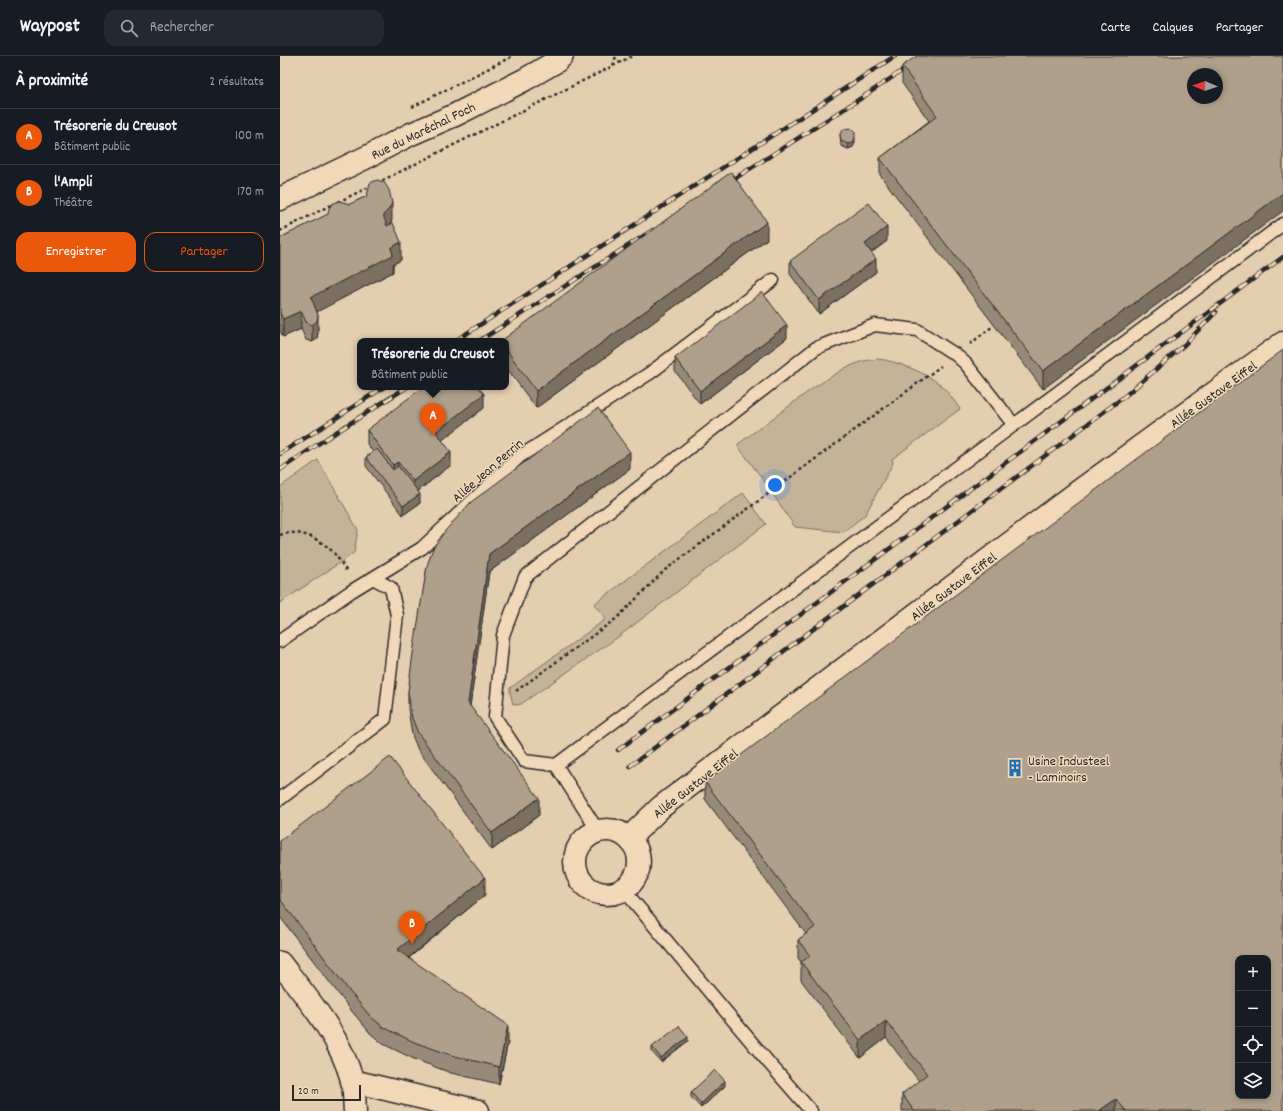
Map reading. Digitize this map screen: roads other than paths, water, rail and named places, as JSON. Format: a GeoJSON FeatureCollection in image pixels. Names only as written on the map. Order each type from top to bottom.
{"type":"FeatureCollection","features":[{"type":"Feature","properties":{"kind":"street","name":"Rue du Maréchal Foch"},"geometry":{"type":"LineString","coordinates":[[280,199],[411,134],[455,115],[524,80],[557,61],[562,56]]}},
{"type":"Feature","properties":{"kind":"street","name":"Allée Gustave Eiffel"},"geometry":{"type":"LineString","coordinates":[[629,838],[668,802],[1075,494],[1283,343]]}},
{"type":"Feature","properties":{"kind":"street"},"geometry":{"type":"LineString","coordinates":[[598,830],[609,830],[620,832],[629,838],[635,846],[639,865],[637,875],[624,890],[615,894],[605,895],[595,893],[579,880],[574,860],[576,850],[589,835],[598,830]]}},
{"type":"Feature","properties":{"kind":"street"},"geometry":{"type":"LineString","coordinates":[[280,963],[310,1002],[339,1048],[352,1081],[355,1111]]}},
{"type":"Feature","properties":{"kind":"street"},"geometry":{"type":"LineString","coordinates":[[352,1081],[478,1111]]}},
{"type":"Feature","properties":{"kind":"lane"},"geometry":{"type":"LineString","coordinates":[[1014,425],[966,364],[956,355],[917,330],[875,325],[816,348],[525,577],[503,635],[495,717],[524,761],[556,765],[1014,425],[1283,224]]}},
{"type":"Feature","properties":{"kind":"lane","name":"Allée Jean Perrin"},"geometry":{"type":"LineString","coordinates":[[280,641],[373,578],[422,548],[519,457],[650,373],[773,280]]}},
{"type":"Feature","properties":{"kind":"lane"},"geometry":{"type":"LineString","coordinates":[[280,799],[385,719],[397,615],[391,588],[373,578]]}},
{"type":"Feature","properties":{"kind":"lane"},"geometry":{"type":"LineString","coordinates":[[556,765],[598,830]]}},
{"type":"Feature","properties":{"kind":"lane"},"geometry":{"type":"LineString","coordinates":[[624,890],[811,1111]]}},
{"type":"Feature","properties":{"kind":"railway"},"geometry":{"type":"LineString","coordinates":[[460,338],[895,56]]}},
{"type":"Feature","properties":{"kind":"railway"},"geometry":{"type":"LineString","coordinates":[[726,184],[866,95],[924,56]]}},
{"type":"Feature","properties":{"kind":"railway"},"geometry":{"type":"LineString","coordinates":[[484,338],[653,230]]}},
{"type":"Feature","properties":{"kind":"railway"},"geometry":{"type":"LineString","coordinates":[[618,750],[1283,257]]}},
{"type":"Feature","properties":{"kind":"railway"},"geometry":{"type":"LineString","coordinates":[[630,766],[1125,396],[1184,345],[1216,312]]}},
{"type":"Feature","properties":{"kind":"railway"},"geometry":{"type":"LineString","coordinates":[[280,454],[379,390]]}},
{"type":"Feature","properties":{"kind":"railway"},"geometry":{"type":"LineString","coordinates":[[280,470],[402,390]]}},
{"type":"Feature","properties":{"kind":"place","name":"Trésorerie du Creusot"},"geometry":{"type":"Point","coordinates":[433,436]}},
{"type":"Feature","properties":{"kind":"place","name":"Usine Industeel - Laminoirs"},"geometry":{"type":"Point","coordinates":[1015,768]}},
{"type":"Feature","properties":{"kind":"place","name":"l'Ampli"},"geometry":{"type":"Point","coordinates":[412,944]}}]}
